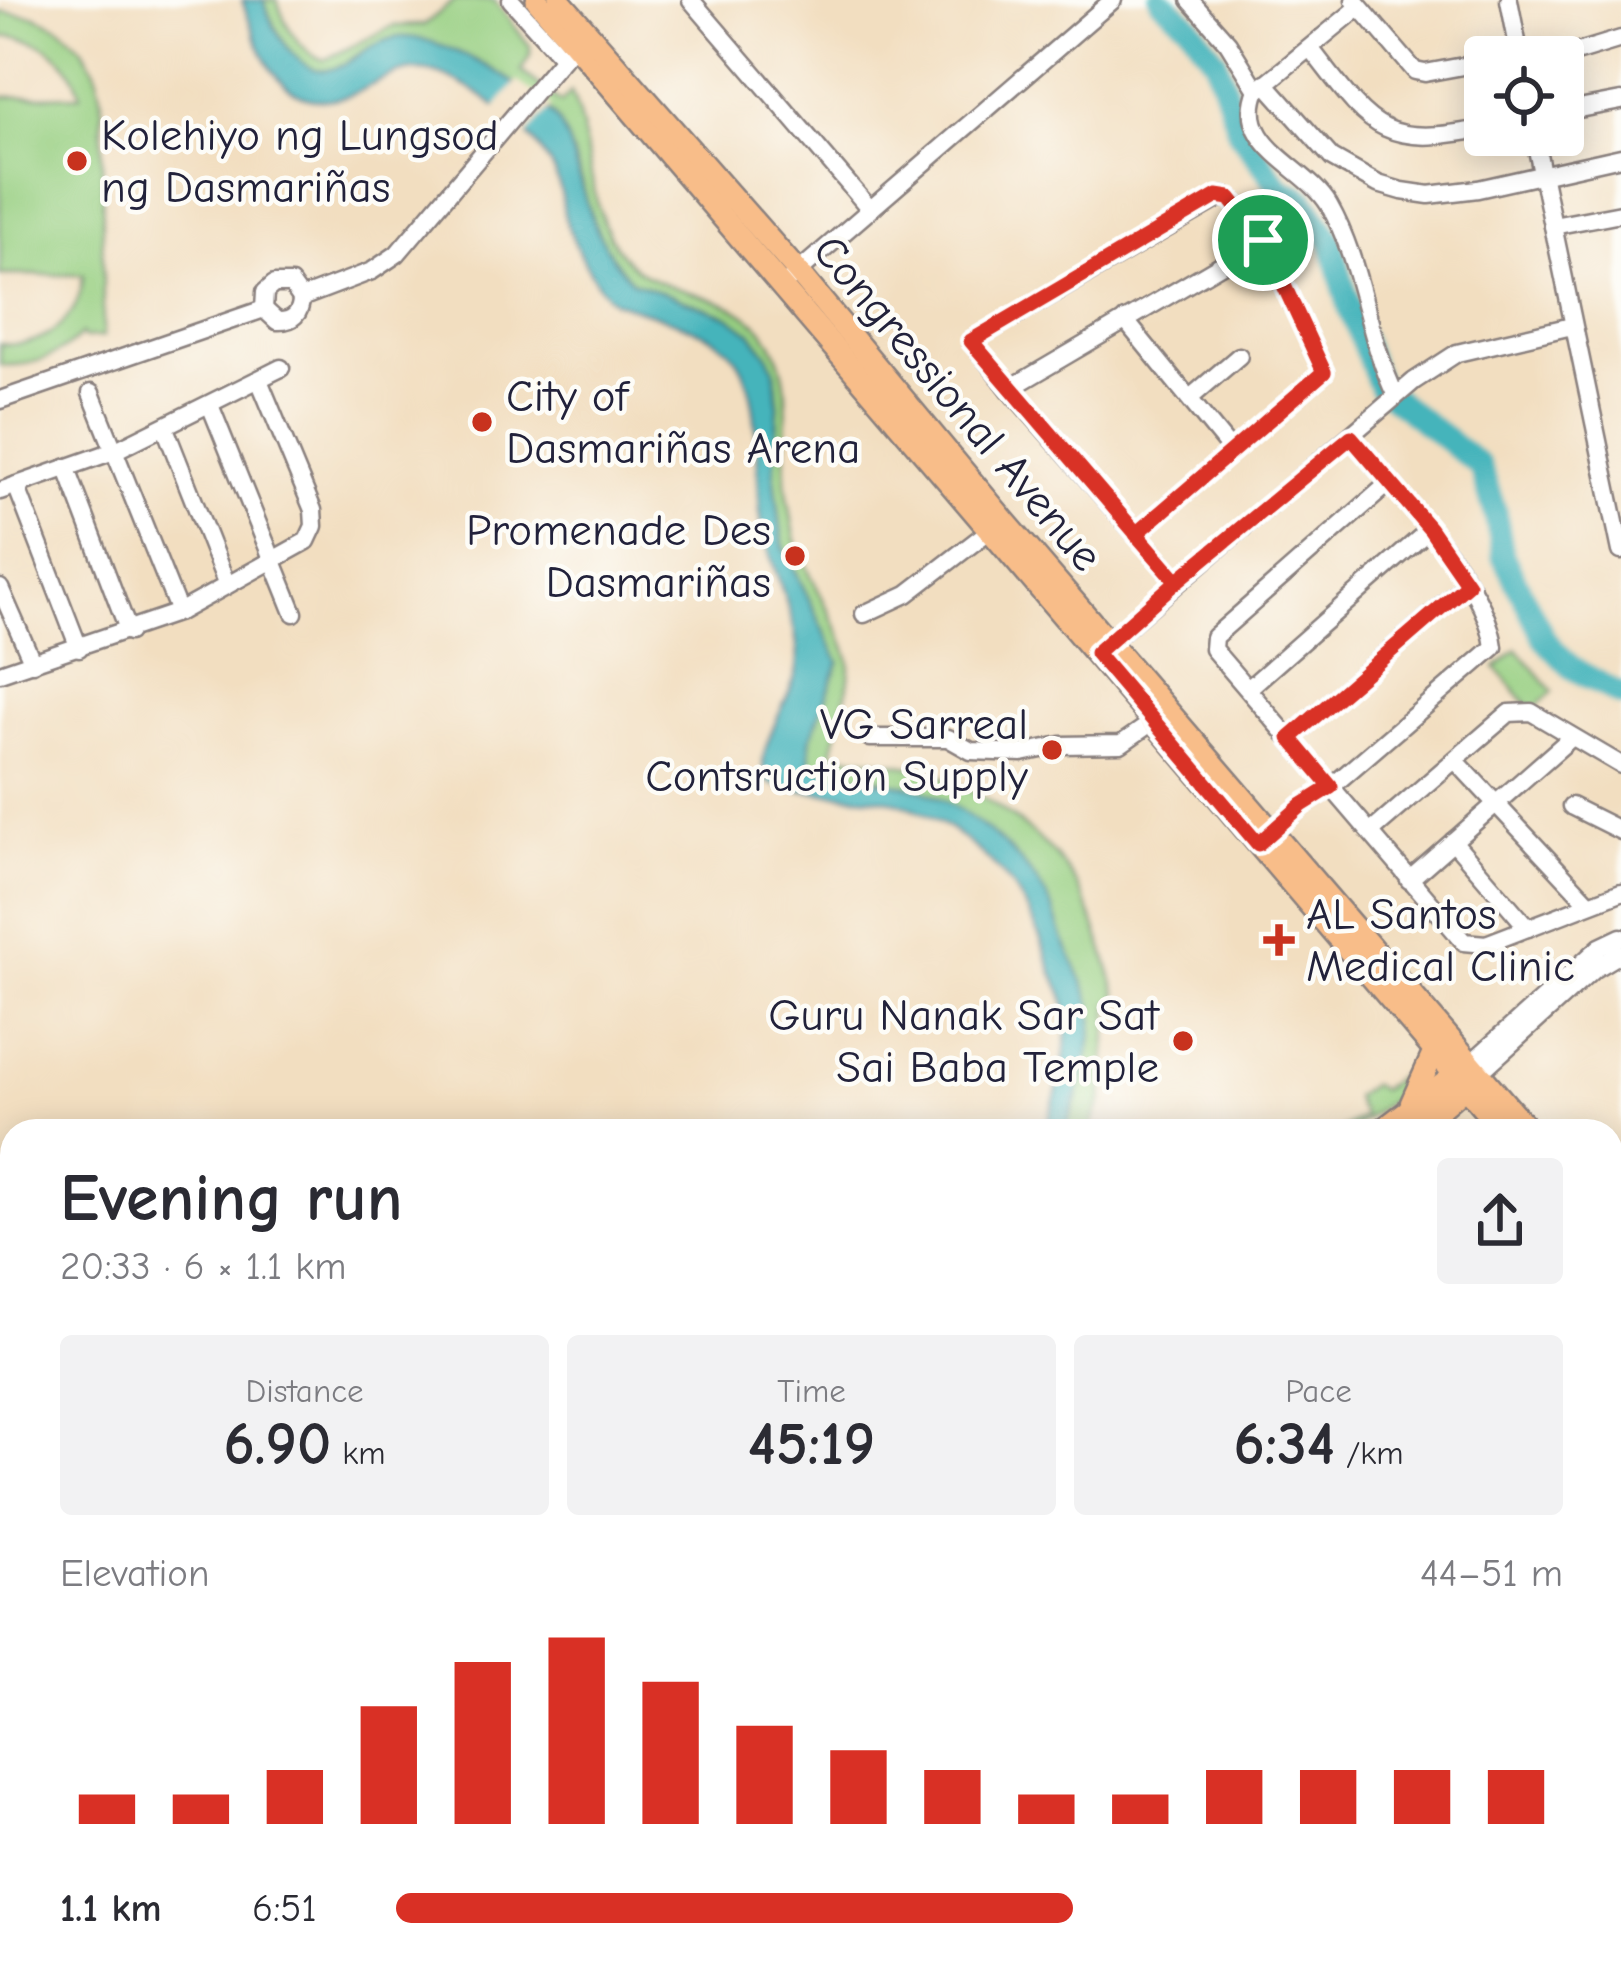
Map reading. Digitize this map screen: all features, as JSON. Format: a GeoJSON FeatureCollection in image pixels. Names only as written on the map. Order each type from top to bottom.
{"type":"FeatureCollection","features":[{"type":"Feature","properties":{"kind":"main road","name":"Congressional Avenue"},"geometry":{"type":"LineString","coordinates":[[537,0],[790,278],[1468,1074],[1516,1119]]}},
{"type":"Feature","properties":{"kind":"main road","name":"Congressional Avenue"},"geometry":{"type":"LineString","coordinates":[[559,0],[575,44]]}},
{"type":"Feature","properties":{"kind":"main road","name":"Congressional Avenue"},"geometry":{"type":"LineString","coordinates":[[1102,648],[1154,721],[1268,841],[1435,1050],[1468,1074],[1496,1119]]}},
{"type":"Feature","properties":{"kind":"main road"},"geometry":{"type":"LineString","coordinates":[[1411,1119],[1435,1050]]}},
{"type":"Feature","properties":{"kind":"main road"},"geometry":{"type":"LineString","coordinates":[[1412,1119],[1468,1074]]}},
{"type":"Feature","properties":{"kind":"street"},"geometry":{"type":"LineString","coordinates":[[301,298],[372,271],[397,254],[575,44],[511,0]]}},
{"type":"Feature","properties":{"kind":"street"},"geometry":{"type":"LineString","coordinates":[[691,0],[870,209]]}},
{"type":"Feature","properties":{"kind":"street"},"geometry":{"type":"LineString","coordinates":[[790,278],[1113,0]]}},
{"type":"Feature","properties":{"kind":"street"},"geometry":{"type":"LineString","coordinates":[[1509,0],[1515,36]]}},
{"type":"Feature","properties":{"kind":"street"},"geometry":{"type":"LineString","coordinates":[[1192,1],[1261,86],[1332,158],[1378,184],[1429,195],[1621,157]]}},
{"type":"Feature","properties":{"kind":"street"},"geometry":{"type":"LineString","coordinates":[[1390,401],[1348,243],[1326,200],[1274,155],[1252,120],[1252,103],[1261,86],[1356,3],[1415,71],[1464,66]]}},
{"type":"Feature","properties":{"kind":"street"},"geometry":{"type":"LineString","coordinates":[[1584,50],[1621,39]]}},
{"type":"Feature","properties":{"kind":"street"},"geometry":{"type":"LineString","coordinates":[[1310,47],[1345,93],[1395,135],[1433,139],[1464,132]]}},
{"type":"Feature","properties":{"kind":"street"},"geometry":{"type":"LineString","coordinates":[[1584,108],[1621,101]]}},
{"type":"Feature","properties":{"kind":"street"},"geometry":{"type":"LineString","coordinates":[[1538,156],[1621,551]]}},
{"type":"Feature","properties":{"kind":"street"},"geometry":{"type":"LineString","coordinates":[[1136,534],[1324,372],[1263,240],[1230,198],[1217,196],[973,338],[973,345],[1009,389],[1177,581]]}},
{"type":"Feature","properties":{"kind":"street"},"geometry":{"type":"LineString","coordinates":[[1553,226],[1621,213]]}},
{"type":"Feature","properties":{"kind":"street"},"geometry":{"type":"LineString","coordinates":[[1009,389],[1263,240]]}},
{"type":"Feature","properties":{"kind":"street"},"geometry":{"type":"LineString","coordinates":[[274,284],[291,284],[301,298],[299,311],[290,320],[277,320],[264,309],[265,292],[274,284]]}},
{"type":"Feature","properties":{"kind":"street"},"geometry":{"type":"LineString","coordinates":[[0,400],[264,309]]}},
{"type":"Feature","properties":{"kind":"street"},"geometry":{"type":"LineString","coordinates":[[1125,320],[1232,450]]}},
{"type":"Feature","properties":{"kind":"street"},"geometry":{"type":"LineString","coordinates":[[1102,648],[1390,401],[1457,353],[1571,326]]}},
{"type":"Feature","properties":{"kind":"street"},"geometry":{"type":"LineString","coordinates":[[1190,398],[1239,356]]}},
{"type":"Feature","properties":{"kind":"street"},"geometry":{"type":"LineString","coordinates":[[80,648],[8,488],[114,451],[281,368]]}},
{"type":"Feature","properties":{"kind":"street"},"geometry":{"type":"LineString","coordinates":[[0,673],[179,612],[307,541],[314,526],[313,510],[259,380]]}},
{"type":"Feature","properties":{"kind":"street"},"geometry":{"type":"LineString","coordinates":[[91,393],[179,612]]}},
{"type":"Feature","properties":{"kind":"street"},"geometry":{"type":"LineString","coordinates":[[210,405],[294,613]]}},
{"type":"Feature","properties":{"kind":"street"},"geometry":{"type":"LineString","coordinates":[[165,428],[226,585]]}},
{"type":"Feature","properties":{"kind":"street"},"geometry":{"type":"LineString","coordinates":[[1268,841],[1491,652],[1494,641],[1468,584],[1430,529],[1351,437]]}},
{"type":"Feature","properties":{"kind":"street"},"geometry":{"type":"LineString","coordinates":[[67,469],[130,632]]}},
{"type":"Feature","properties":{"kind":"street"},"geometry":{"type":"LineString","coordinates":[[1388,484],[1214,637],[1213,649],[1464,942],[1486,944],[1621,892]]}},
{"type":"Feature","properties":{"kind":"street"},"geometry":{"type":"LineString","coordinates":[[864,614],[907,594],[997,525]]}},
{"type":"Feature","properties":{"kind":"street"},"geometry":{"type":"LineString","coordinates":[[1249,688],[1430,529]]}},
{"type":"Feature","properties":{"kind":"street"},"geometry":{"type":"LineString","coordinates":[[1290,738],[1468,584]]}},
{"type":"Feature","properties":{"kind":"street"},"geometry":{"type":"LineString","coordinates":[[0,588],[33,663]]}},
{"type":"Feature","properties":{"kind":"street"},"geometry":{"type":"LineString","coordinates":[[1371,832],[1519,710],[1531,712],[1621,765]]}},
{"type":"Feature","properties":{"kind":"street"},"geometry":{"type":"LineString","coordinates":[[870,738],[947,738],[970,751],[1022,753],[1061,745],[1127,742],[1154,721]]}},
{"type":"Feature","properties":{"kind":"street"},"geometry":{"type":"LineString","coordinates":[[1409,880],[1572,737]]}},
{"type":"Feature","properties":{"kind":"street"},"geometry":{"type":"LineString","coordinates":[[1456,761],[1589,903]]}},
{"type":"Feature","properties":{"kind":"street"},"geometry":{"type":"LineString","coordinates":[[1571,806],[1621,831]]}},
{"type":"Feature","properties":{"kind":"street"},"geometry":{"type":"LineString","coordinates":[[1453,841],[1528,928]]}},
{"type":"Feature","properties":{"kind":"street"},"geometry":{"type":"LineString","coordinates":[[1468,1074],[1587,957],[1621,937]]}},
{"type":"Feature","properties":{"kind":"street"},"geometry":{"type":"LineString","coordinates":[[1468,1074],[1621,952]]}},
{"type":"Feature","properties":{"kind":"green space","name":"Promenade Des Dasmariñas"},"geometry":{"type":"Polygon","coordinates":[[[264,0],[277,0],[294,36],[324,60],[393,26],[424,25],[455,0],[494,0],[530,46],[521,71],[561,103],[571,92],[602,219],[623,256],[655,280],[733,308],[765,333],[783,373],[786,481],[796,542],[850,664],[832,754],[912,767],[967,789],[1035,835],[1069,873],[1092,918],[1118,998],[1110,1002],[1102,1099],[1094,1119],[1070,1119],[1093,1017],[1035,879],[1016,857],[884,779],[832,775],[810,762],[810,740],[839,662],[783,545],[774,474],[778,405],[768,355],[750,332],[728,316],[633,282],[616,263],[595,225],[560,125],[528,93],[464,55],[410,40],[383,42],[333,70],[316,71],[296,57],[264,0]]]}},
{"type":"Feature","properties":{"kind":"green space"},"geometry":{"type":"Polygon","coordinates":[[[0,12],[35,16],[61,28],[82,47],[96,72],[102,99],[103,337],[83,338],[82,334],[54,354],[12,365],[0,365],[0,344],[32,341],[57,328],[75,305],[83,275],[0,275],[0,97],[81,95],[69,70],[51,51],[28,40],[0,37],[0,12]]]}},
{"type":"Feature","properties":{"kind":"green space"},"geometry":{"type":"Polygon","coordinates":[[[1517,649],[1553,691],[1532,710],[1496,668],[1517,649]]]}},
{"type":"Feature","properties":{"kind":"green space"},"geometry":{"type":"Polygon","coordinates":[[[1402,1074],[1412,1080],[1393,1099],[1358,1119],[1363,1116],[1354,1097],[1371,1084],[1381,1090],[1402,1074]]]}},
{"type":"Feature","properties":{"kind":"water"},"geometry":{"type":"Polygon","coordinates":[[[242,0],[264,0],[280,37],[309,67],[334,68],[401,37],[434,43],[488,67],[546,108],[560,125],[597,230],[633,282],[728,316],[750,332],[768,355],[778,405],[774,474],[783,545],[839,662],[810,740],[810,762],[830,773],[910,786],[942,799],[996,837],[1027,869],[1053,910],[1092,1007],[1088,1057],[1069,1119],[1048,1119],[1065,1054],[1065,1001],[1035,925],[1009,882],[963,839],[909,807],[879,798],[787,788],[767,780],[764,756],[794,680],[797,651],[761,519],[749,385],[730,351],[707,335],[607,295],[571,235],[559,183],[546,158],[525,132],[471,89],[417,70],[332,99],[311,99],[280,79],[258,43],[242,0]]]}},
{"type":"Feature","properties":{"kind":"pier"},"geometry":{"type":"Polygon","coordinates":[[[517,81],[552,106],[524,139],[493,111],[517,81]]]}},
{"type":"Feature","properties":{"kind":"waterway"},"geometry":{"type":"LineString","coordinates":[[1161,0],[1189,24],[1216,61],[1239,132],[1280,188],[1303,199],[1331,241],[1350,310],[1380,388],[1480,466],[1503,556],[1545,640],[1572,668],[1621,695]]}},
{"type":"Feature","properties":{"kind":"place","name":"Kolehiyo ng Lungsod ng Dasmariñas"},"geometry":{"type":"Point","coordinates":[77,161]}},
{"type":"Feature","properties":{"kind":"place","name":"City of Dasmariñas Arena"},"geometry":{"type":"Point","coordinates":[482,422]}},
{"type":"Feature","properties":{"kind":"place","name":"Promenade Des Dasmariñas"},"geometry":{"type":"Point","coordinates":[795,556]}},
{"type":"Feature","properties":{"kind":"place","name":"VG Sarreal Contsruction Supply"},"geometry":{"type":"Point","coordinates":[1052,750]}},
{"type":"Feature","properties":{"kind":"place","name":"AL Santos Medical Clinic"},"geometry":{"type":"Point","coordinates":[1279,940]}},
{"type":"Feature","properties":{"kind":"place","name":"Guru Nanak Sar Sat Sai Baba Temple"},"geometry":{"type":"Point","coordinates":[1183,1041]}},
{"type":"Feature","properties":{"kind":"route"},"geometry":{"type":"LineString","coordinates":[[1263,240],[1230,198],[1217,196],[971,341],[1009,389],[1177,581],[1351,437],[1430,529],[1468,584],[1290,738],[1331,787],[1302,805],[1258,844],[1096,653],[1177,581],[1136,534],[1324,372],[1263,240]]}}]}
